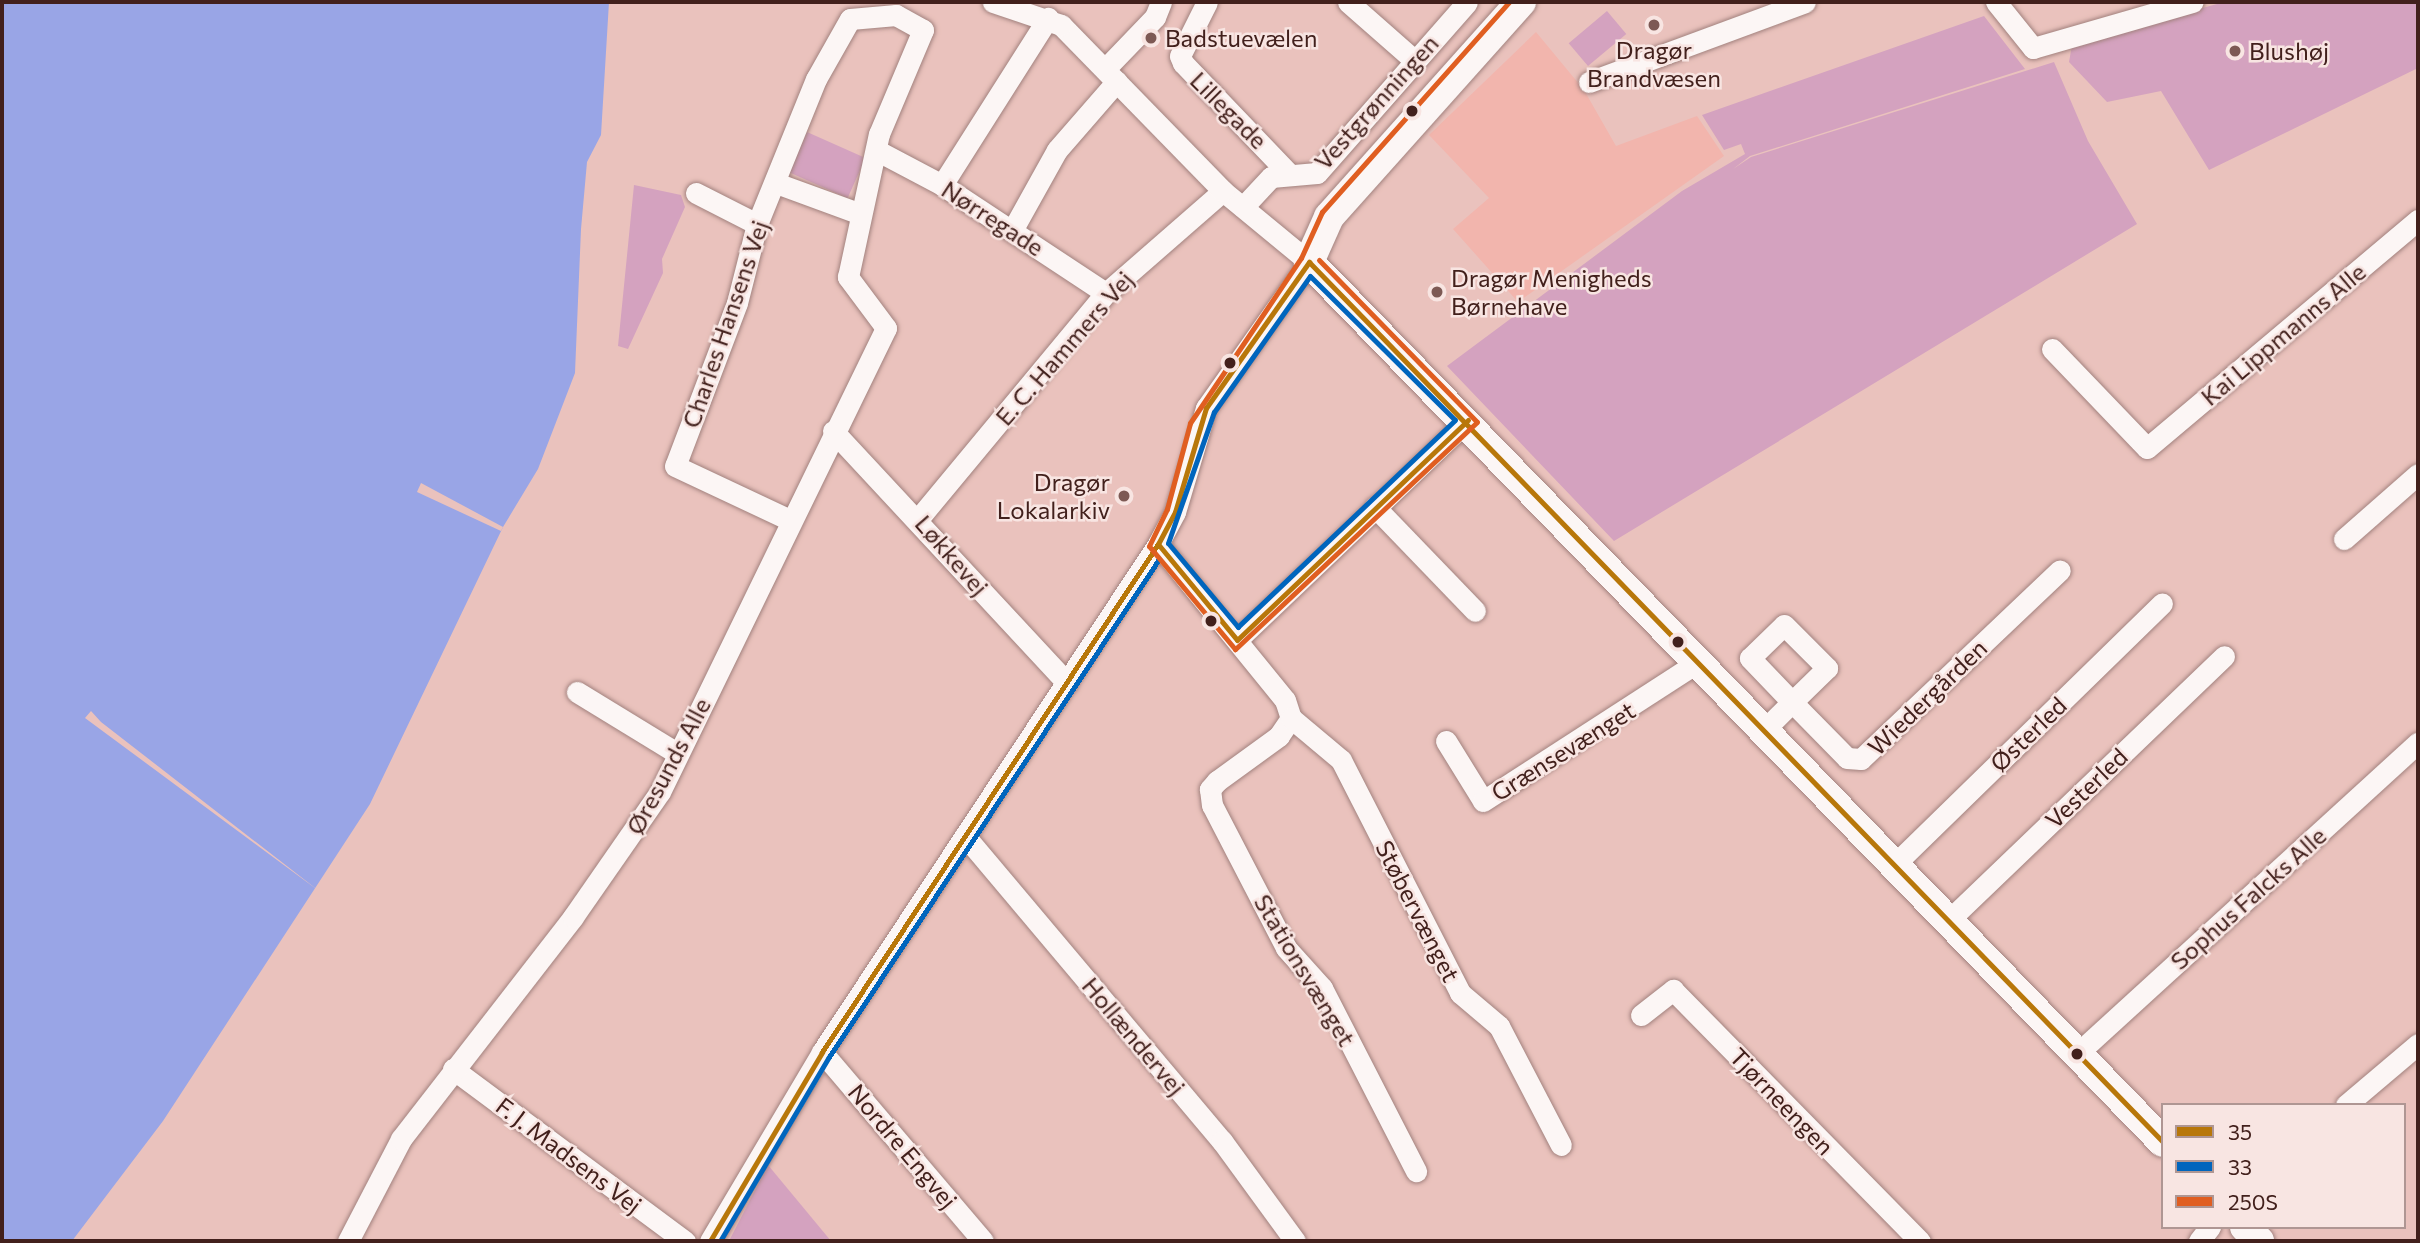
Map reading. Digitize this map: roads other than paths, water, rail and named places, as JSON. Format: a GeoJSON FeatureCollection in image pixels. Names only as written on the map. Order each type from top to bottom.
{"type":"FeatureCollection","features":[{"type":"Feature","properties":{"kind":"main road","name":"Vestgrønningen"},"geometry":{"type":"LineString","coordinates":[[1309,262],[1329,217],[1521,2]]}},
{"type":"Feature","properties":{"kind":"main road"},"geometry":{"type":"LineString","coordinates":[[1309,262],[1468,420],[2161,1140]]}},
{"type":"Feature","properties":{"kind":"street"},"geometry":{"type":"LineString","coordinates":[[710,1241],[822,1052],[1158,544],[1175,512],[1206,408],[1309,262],[1223,191],[1111,75],[1048,18],[993,2]]}},
{"type":"Feature","properties":{"kind":"street"},"geometry":{"type":"LineString","coordinates":[[1013,229],[1058,150],[1155,17],[1161,2]]}},
{"type":"Feature","properties":{"kind":"street"},"geometry":{"type":"LineString","coordinates":[[1348,2],[1414,60]]}},
{"type":"Feature","properties":{"kind":"street","name":"Vestgrønningen"},"geometry":{"type":"LineString","coordinates":[[1243,207],[1271,177],[1317,173],[1467,2]]}},
{"type":"Feature","properties":{"kind":"street"},"geometry":{"type":"LineString","coordinates":[[1589,82],[1805,2]]}},
{"type":"Feature","properties":{"kind":"street"},"geometry":{"type":"LineString","coordinates":[[1996,2],[2033,47],[2192,2]]}},
{"type":"Feature","properties":{"kind":"street","name":"Lillegade"},"geometry":{"type":"LineString","coordinates":[[1206,4],[1180,56],[1183,63],[1289,174]]}},
{"type":"Feature","properties":{"kind":"street","name":"Charles Hansens Vej"},"geometry":{"type":"LineString","coordinates":[[790,520],[675,466],[737,303],[757,224],[776,183],[816,79],[850,19],[860,15],[911,20],[923,30],[876,150]]}},
{"type":"Feature","properties":{"kind":"street"},"geometry":{"type":"LineString","coordinates":[[942,185],[1048,18]]}},
{"type":"Feature","properties":{"kind":"street"},"geometry":{"type":"LineString","coordinates":[[776,183],[858,213],[876,150]]}},
{"type":"Feature","properties":{"kind":"street","name":"Nørregade"},"geometry":{"type":"LineString","coordinates":[[876,150],[942,185],[1013,229],[1105,293]]}},
{"type":"Feature","properties":{"kind":"street","name":"E. C. Hammers Vej"},"geometry":{"type":"LineString","coordinates":[[919,518],[1105,293],[1223,191]]}},
{"type":"Feature","properties":{"kind":"street"},"geometry":{"type":"LineString","coordinates":[[696,193],[757,224]]}},
{"type":"Feature","properties":{"kind":"street","name":"Øresunds Alle"},"geometry":{"type":"LineString","coordinates":[[348,1241],[401,1139],[633,834],[677,753],[833,431],[886,328],[866,310],[848,277],[858,213]]}},
{"type":"Feature","properties":{"kind":"street","name":"Kai Lippmanns Alle"},"geometry":{"type":"LineString","coordinates":[[2052,349],[2147,448],[2418,220]]}},
{"type":"Feature","properties":{"kind":"street"},"geometry":{"type":"LineString","coordinates":[[1237,640],[1468,420]]}},
{"type":"Feature","properties":{"kind":"street","name":"Løkkevej"},"geometry":{"type":"LineString","coordinates":[[833,431],[919,518],[1067,683]]}},
{"type":"Feature","properties":{"kind":"street"},"geometry":{"type":"LineString","coordinates":[[2343,539],[2414,485]]}},
{"type":"Feature","properties":{"kind":"street"},"geometry":{"type":"LineString","coordinates":[[1375,508],[1475,611]]}},
{"type":"Feature","properties":{"kind":"street"},"geometry":{"type":"LineString","coordinates":[[1158,544],[1285,700],[1291,718]]}},
{"type":"Feature","properties":{"kind":"street","name":"Wiedergården"},"geometry":{"type":"LineString","coordinates":[[1766,728],[1792,702],[1847,758],[1861,760],[2060,570]]}},
{"type":"Feature","properties":{"kind":"street","name":"Østerled"},"geometry":{"type":"LineString","coordinates":[[1895,864],[2162,603]]}},
{"type":"Feature","properties":{"kind":"street","name":"Vesterled"},"geometry":{"type":"LineString","coordinates":[[1949,920],[2224,656]]}},
{"type":"Feature","properties":{"kind":"street","name":"Grænsevænget"},"geometry":{"type":"LineString","coordinates":[[1446,741],[1483,801],[1699,661]]}},
{"type":"Feature","properties":{"kind":"street"},"geometry":{"type":"LineString","coordinates":[[577,692],[677,753]]}},
{"type":"Feature","properties":{"kind":"street","name":"Støbervænget"},"geometry":{"type":"LineString","coordinates":[[1291,718],[1340,760],[1460,993],[1499,1026],[1561,1144]]}},
{"type":"Feature","properties":{"kind":"street","name":"Stationsvænget"},"geometry":{"type":"LineString","coordinates":[[1291,718],[1279,736],[1217,781],[1210,789],[1212,805],[1286,948],[1322,988],[1416,1171]]}},
{"type":"Feature","properties":{"kind":"street","name":"Sophus Falcks Alle"},"geometry":{"type":"LineString","coordinates":[[2078,1053],[2418,743]]}},
{"type":"Feature","properties":{"kind":"street","name":"Hollændervej"},"geometry":{"type":"LineString","coordinates":[[965,836],[1222,1141],[1295,1241]]}},
{"type":"Feature","properties":{"kind":"street","name":"Tjørneengen"},"geometry":{"type":"LineString","coordinates":[[1641,1014],[1673,990],[1920,1241]]}},
{"type":"Feature","properties":{"kind":"street"},"geometry":{"type":"LineString","coordinates":[[2348,1103],[2418,1044]]}},
{"type":"Feature","properties":{"kind":"street","name":"Nordre Engvej"},"geometry":{"type":"LineString","coordinates":[[822,1052],[983,1241]]}},
{"type":"Feature","properties":{"kind":"street","name":"F. J. Madsens Vej"},"geometry":{"type":"LineString","coordinates":[[453,1069],[685,1241]]}},
{"type":"Feature","properties":{"kind":"water"},"geometry":{"type":"Polygon","coordinates":[[[2,2],[609,2],[601,135],[587,162],[581,229],[575,373],[538,469],[503,527],[370,804],[163,1121],[72,1241],[2,1241],[2,2]]]}},
{"type":"Feature","properties":{"kind":"place","name":"Dragør Brandvæsen"},"geometry":{"type":"Point","coordinates":[1654,25]}},
{"type":"Feature","properties":{"kind":"place","name":"Badstuevælen"},"geometry":{"type":"Point","coordinates":[1151,38]}},
{"type":"Feature","properties":{"kind":"place","name":"Blushøj"},"geometry":{"type":"Point","coordinates":[2235,51]}},
{"type":"Feature","properties":{"kind":"place","name":"Dragør Menigheds Børnehave"},"geometry":{"type":"Point","coordinates":[1437,292]}},
{"type":"Feature","properties":{"kind":"place","name":"Dragør Lokalarkiv"},"geometry":{"type":"Point","coordinates":[1124,496]}}]}
